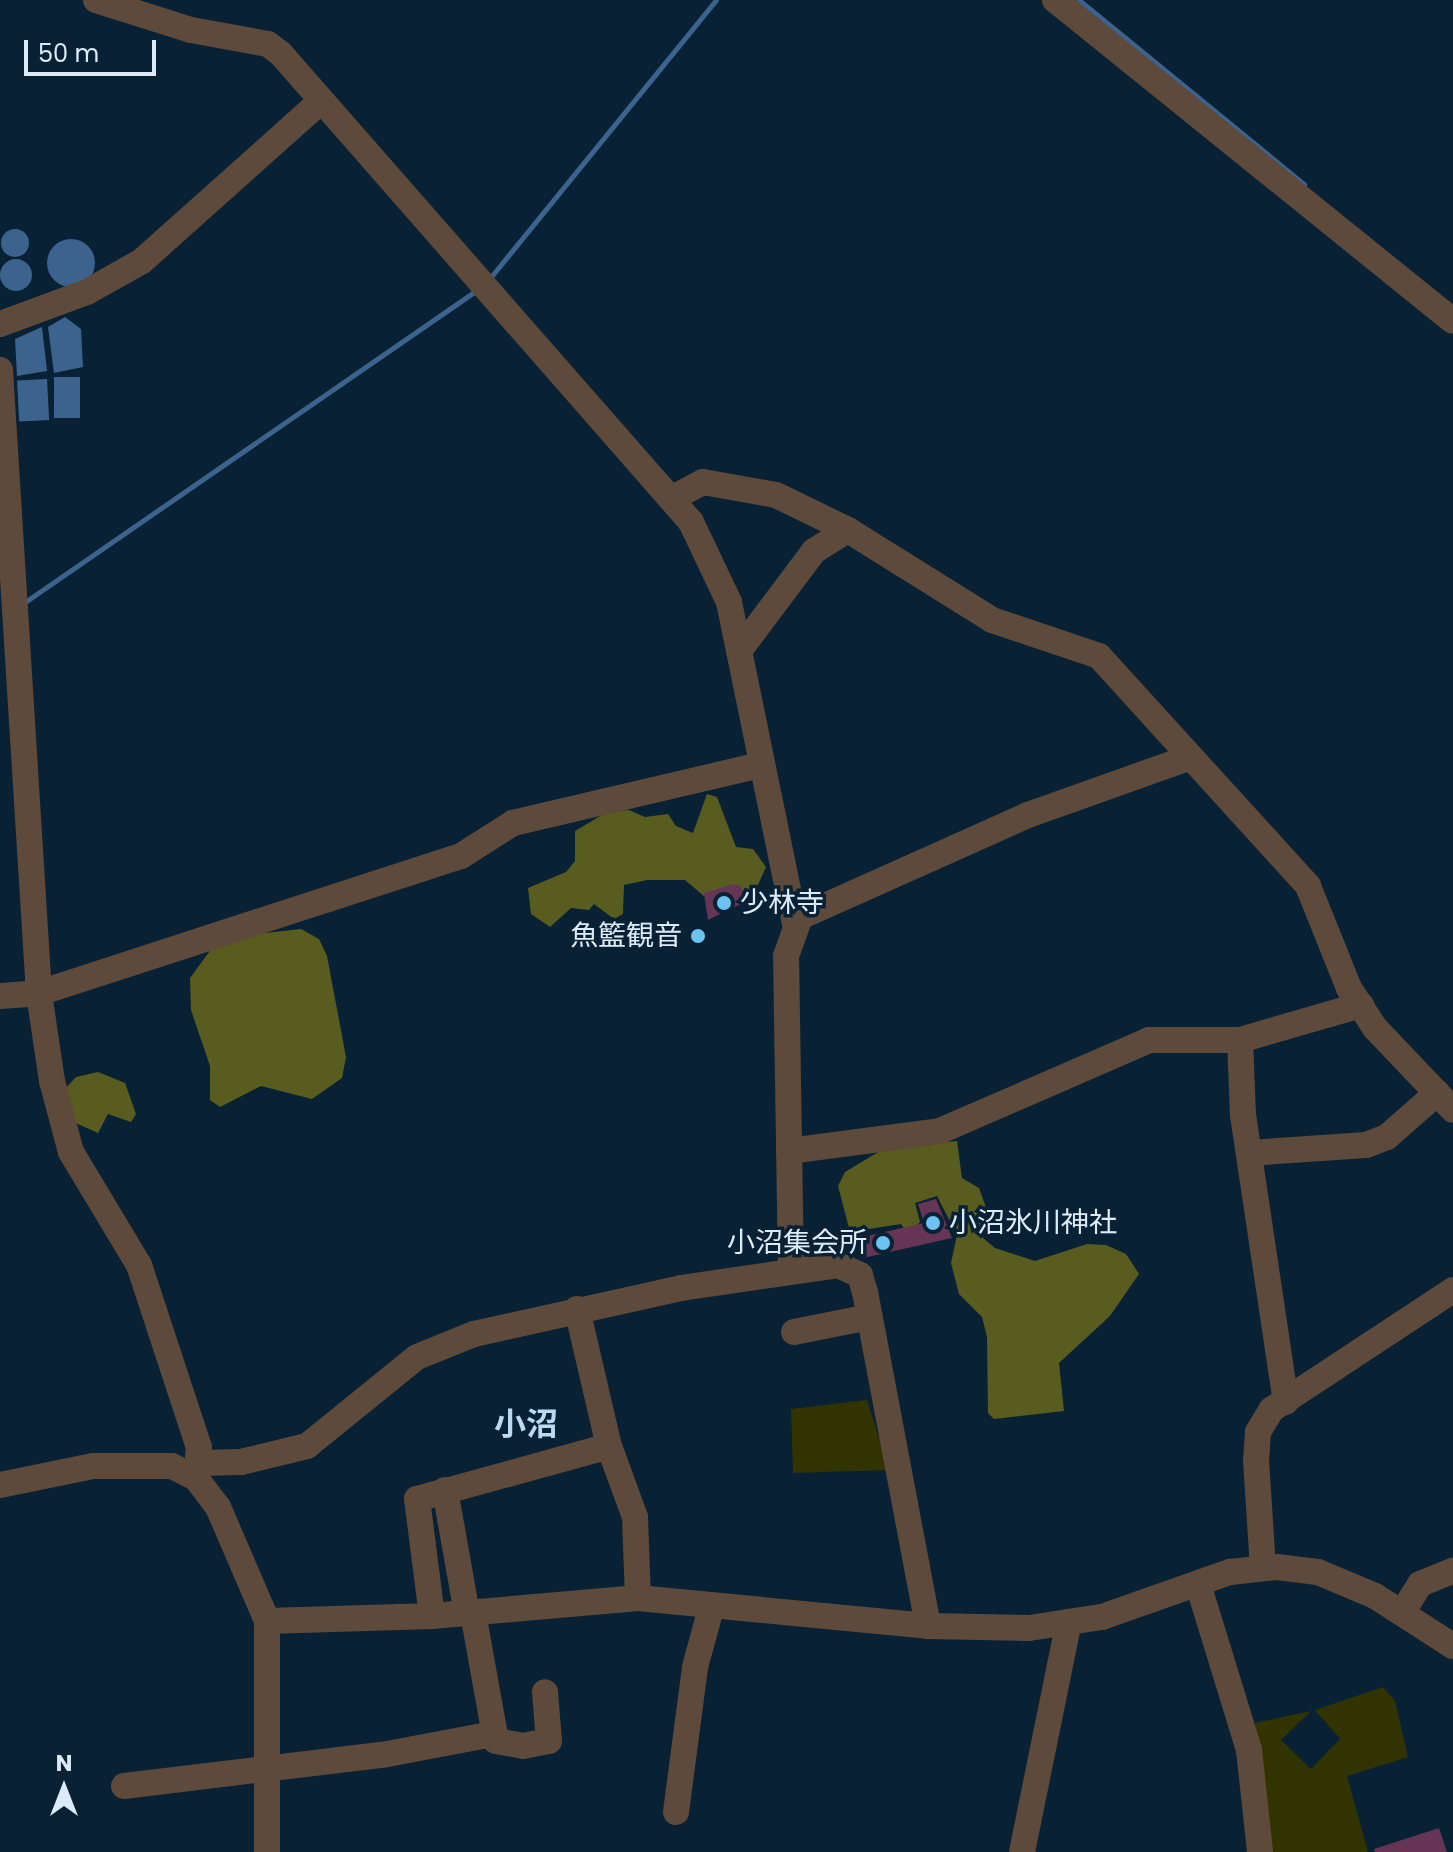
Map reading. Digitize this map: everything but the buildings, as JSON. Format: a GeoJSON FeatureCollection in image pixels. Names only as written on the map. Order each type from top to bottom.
{"type":"FeatureCollection","features":[{"type":"Feature","properties":{"kind":"street"},"geometry":{"type":"LineString","coordinates":[[96,0],[191,30],[268,44],[671,499],[712,564],[729,602],[795,924],[786,956],[791,1271]]}},
{"type":"Feature","properties":{"kind":"street"},"geometry":{"type":"LineString","coordinates":[[1055,0],[1453,321]]}},
{"type":"Feature","properties":{"kind":"street"},"geometry":{"type":"LineString","coordinates":[[0,324],[87,292],[142,261],[321,101]]}},
{"type":"Feature","properties":{"kind":"street"},"geometry":{"type":"LineString","coordinates":[[0,370],[39,993],[71,1152],[139,1265],[198,1470],[241,1548],[267,1621],[267,1852]]}},
{"type":"Feature","properties":{"kind":"street"},"geometry":{"type":"LineString","coordinates":[[671,499],[703,482],[776,495],[848,530],[992,620],[1099,656],[1136,689],[1188,758],[1234,799],[1308,886],[1361,1005],[1445,1102],[1387,1137],[1366,1145],[1249,1153]]}},
{"type":"Feature","properties":{"kind":"street"},"geometry":{"type":"LineString","coordinates":[[739,651],[814,551],[848,530]]}},
{"type":"Feature","properties":{"kind":"street"},"geometry":{"type":"LineString","coordinates":[[795,924],[1028,815],[1188,758]]}},
{"type":"Feature","properties":{"kind":"street"},"geometry":{"type":"LineString","coordinates":[[0,996],[39,993],[461,856],[513,823],[761,765]]}},
{"type":"Feature","properties":{"kind":"street"},"geometry":{"type":"LineString","coordinates":[[789,1151],[940,1131],[1149,1040],[1240,1040],[1361,1005]]}},
{"type":"Feature","properties":{"kind":"street"},"geometry":{"type":"LineString","coordinates":[[1240,1040],[1249,1153],[1286,1402]]}},
{"type":"Feature","properties":{"kind":"street"},"geometry":{"type":"LineString","coordinates":[[0,1485],[127,1463],[198,1470],[307,1446],[417,1357],[474,1334],[577,1309],[838,1265],[860,1275],[928,1626]]}},
{"type":"Feature","properties":{"kind":"street"},"geometry":{"type":"LineString","coordinates":[[1263,1568],[1258,1432],[1271,1410],[1453,1290]]}},
{"type":"Feature","properties":{"kind":"street"},"geometry":{"type":"LineString","coordinates":[[577,1309],[609,1446],[635,1517],[638,1598]]}},
{"type":"Feature","properties":{"kind":"street"},"geometry":{"type":"LineString","coordinates":[[794,1332],[870,1317]]}},
{"type":"Feature","properties":{"kind":"street"},"geometry":{"type":"LineString","coordinates":[[432,1616],[417,1499],[609,1446]]}},
{"type":"Feature","properties":{"kind":"street"},"geometry":{"type":"LineString","coordinates":[[445,1490],[496,1741],[523,1746],[549,1741],[545,1692]]}},
{"type":"Feature","properties":{"kind":"street"},"geometry":{"type":"LineString","coordinates":[[267,1621],[432,1616],[638,1598],[928,1626],[1029,1628],[1102,1617],[1198,1584],[1263,1568],[1318,1572],[1402,1613],[1453,1646]]}},
{"type":"Feature","properties":{"kind":"street"},"geometry":{"type":"LineString","coordinates":[[1402,1613],[1420,1584],[1453,1571]]}},
{"type":"Feature","properties":{"kind":"street"},"geometry":{"type":"LineString","coordinates":[[1198,1584],[1249,1750],[1260,1852]]}},
{"type":"Feature","properties":{"kind":"street"},"geometry":{"type":"LineString","coordinates":[[676,1812],[695,1667],[712,1605]]}},
{"type":"Feature","properties":{"kind":"street"},"geometry":{"type":"LineString","coordinates":[[1022,1852],[1069,1622]]}},
{"type":"Feature","properties":{"kind":"street"},"geometry":{"type":"LineString","coordinates":[[124,1786],[268,1770],[493,1734]]}},
{"type":"Feature","properties":{"kind":"shaded area"},"geometry":{"type":"Polygon","coordinates":[[[707,794],[717,797],[736,847],[753,849],[766,867],[756,889],[705,897],[685,880],[647,880],[624,885],[623,914],[614,919],[594,904],[589,910],[571,908],[550,927],[531,914],[528,888],[566,872],[575,861],[575,831],[607,812],[629,810],[645,817],[668,814],[676,826],[693,833],[707,794]]]}},
{"type":"Feature","properties":{"kind":"shaded area"},"geometry":{"type":"Polygon","coordinates":[[[301,929],[319,939],[327,956],[346,1057],[342,1078],[312,1099],[261,1086],[220,1107],[210,1100],[210,1066],[191,1010],[190,978],[212,948],[247,935],[301,929]]]}},
{"type":"Feature","properties":{"kind":"shaded area"},"geometry":{"type":"Polygon","coordinates":[[[98,1072],[125,1083],[136,1114],[131,1122],[108,1114],[98,1133],[71,1121],[64,1090],[76,1077],[98,1072]]]}},
{"type":"Feature","properties":{"kind":"shaded area"},"geometry":{"type":"Polygon","coordinates":[[[957,1141],[962,1178],[979,1188],[988,1213],[983,1238],[995,1248],[1035,1261],[1087,1244],[1106,1245],[1126,1254],[1139,1274],[1110,1316],[1059,1363],[1064,1411],[994,1419],[988,1413],[987,1337],[982,1317],[959,1294],[951,1263],[957,1235],[937,1196],[915,1203],[920,1222],[908,1234],[901,1224],[850,1232],[838,1186],[845,1172],[885,1148],[957,1141]]]}},
{"type":"Feature","properties":{"kind":"shaded area"},"geometry":{"type":"Polygon","coordinates":[[[867,1400],[889,1470],[793,1473],[791,1409],[867,1400]]]}},
{"type":"Feature","properties":{"kind":"shaded area"},"geometry":{"type":"Polygon","coordinates":[[[1383,1687],[1395,1701],[1408,1757],[1347,1776],[1368,1852],[1267,1852],[1255,1723],[1311,1711],[1281,1740],[1311,1769],[1340,1739],[1315,1710],[1383,1687]]]}},
{"type":"Feature","properties":{"kind":"water"},"geometry":{"type":"Polygon","coordinates":[[[15,229],[25,233],[29,243],[25,253],[15,257],[5,253],[1,243],[5,233],[15,229]]]}},
{"type":"Feature","properties":{"kind":"water"},"geometry":{"type":"Polygon","coordinates":[[[71,239],[88,246],[95,263],[88,280],[71,287],[54,280],[47,263],[54,246],[71,239]]]}},
{"type":"Feature","properties":{"kind":"water"},"geometry":{"type":"Polygon","coordinates":[[[16,259],[27,264],[32,275],[27,286],[16,291],[5,286],[0,275],[5,264],[16,259]]]}},
{"type":"Feature","properties":{"kind":"water"},"geometry":{"type":"Polygon","coordinates":[[[65,317],[81,329],[83,367],[54,373],[48,327],[65,317]]]}},
{"type":"Feature","properties":{"kind":"water"},"geometry":{"type":"Polygon","coordinates":[[[42,327],[47,371],[17,376],[15,339],[42,327]]]}},
{"type":"Feature","properties":{"kind":"water"},"geometry":{"type":"Polygon","coordinates":[[[54,377],[80,377],[80,418],[54,418],[54,377]]]}},
{"type":"Feature","properties":{"kind":"water"},"geometry":{"type":"Polygon","coordinates":[[[47,379],[49,420],[19,422],[17,381],[47,379]]]}},
{"type":"Feature","properties":{"kind":"waterway"},"geometry":{"type":"LineString","coordinates":[[490,278],[716,0]]}},
{"type":"Feature","properties":{"kind":"waterway"},"geometry":{"type":"LineString","coordinates":[[1079,0],[1304,184]]}},
{"type":"Feature","properties":{"kind":"waterway"},"geometry":{"type":"LineString","coordinates":[[25,602],[477,290]]}},
{"type":"Feature","properties":{"kind":"place","name":"少林寺"},"geometry":{"type":"Point","coordinates":[724,903]}},
{"type":"Feature","properties":{"kind":"place","name":"魚籃観音"},"geometry":{"type":"Point","coordinates":[698,936]}},
{"type":"Feature","properties":{"kind":"place","name":"小沼氷川神社"},"geometry":{"type":"Point","coordinates":[933,1223]}},
{"type":"Feature","properties":{"kind":"place","name":"小沼集会所"},"geometry":{"type":"Point","coordinates":[883,1243]}},
{"type":"Feature","properties":{"kind":"district","name":"小沼"},"geometry":{"type":"Point","coordinates":[526,1424]}}]}
